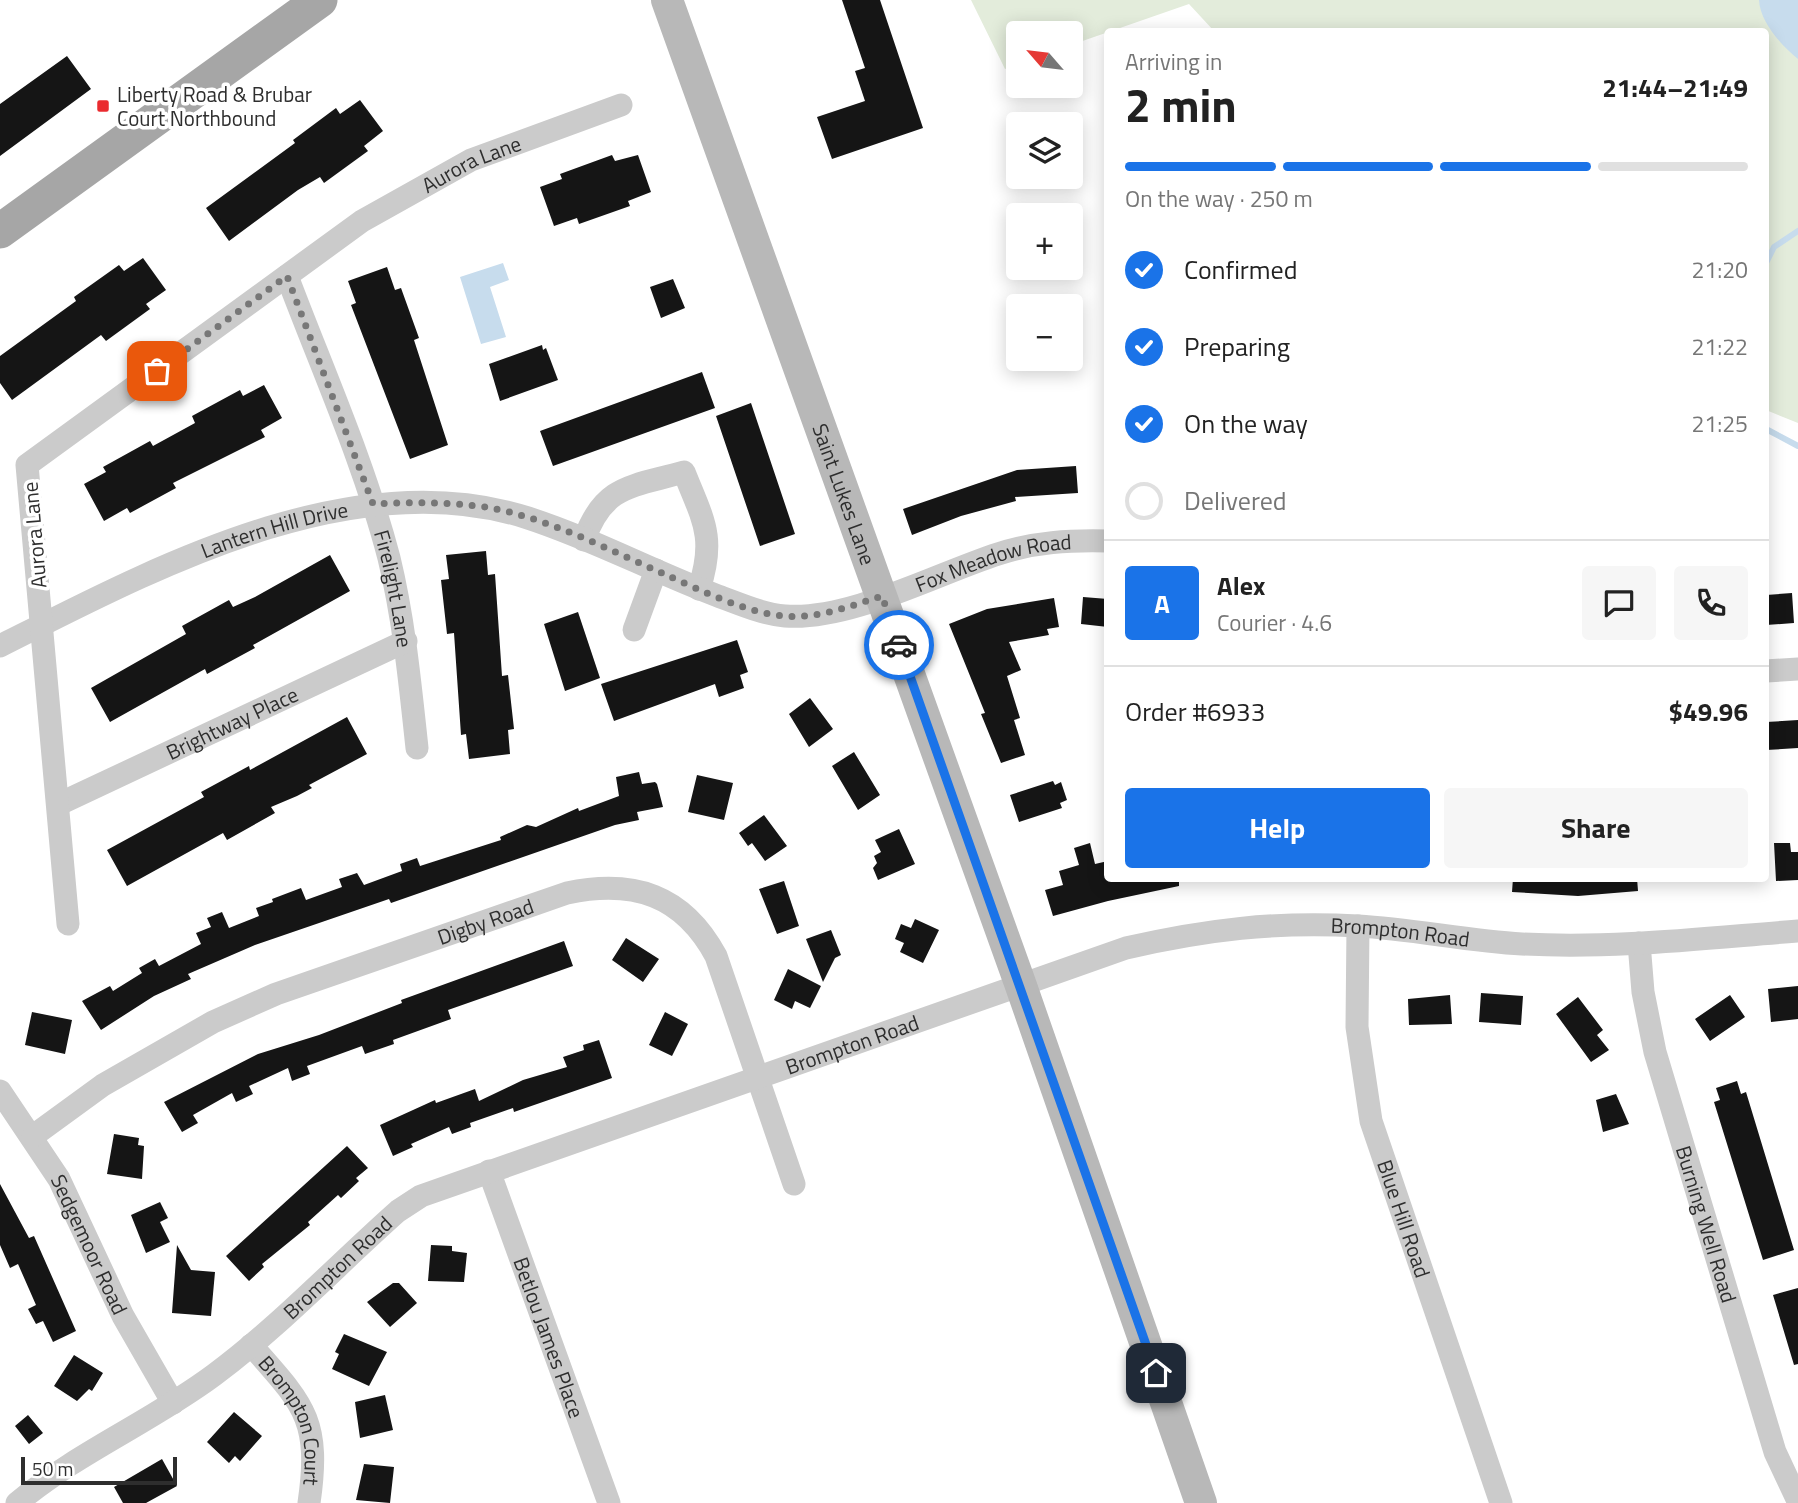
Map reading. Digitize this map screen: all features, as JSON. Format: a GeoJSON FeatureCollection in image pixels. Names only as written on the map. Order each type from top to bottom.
{"type":"FeatureCollection","features":[{"type":"Feature","properties":{"kind":"main road"},"geometry":{"type":"LineString","coordinates":[[0,230],[320,0]]}},
{"type":"Feature","properties":{"kind":"street","name":"Saint Lukes Lane"},"geometry":{"type":"LineString","coordinates":[[667,0],[1020,983],[1201,1503]]}},
{"type":"Feature","properties":{"kind":"street","name":"Aurora Lane"},"geometry":{"type":"LineString","coordinates":[[68,924],[27,466],[362,221],[419,186],[481,156],[621,105]]}},
{"type":"Feature","properties":{"kind":"street","name":"Firelight Lane"},"geometry":{"type":"LineString","coordinates":[[287,276],[373,504],[406,641],[417,748]]}},
{"type":"Feature","properties":{"kind":"street"},"geometry":{"type":"LineString","coordinates":[[584,540],[593,515],[604,501],[619,491],[684,472],[707,529],[709,545],[699,589]]}},
{"type":"Feature","properties":{"kind":"street","name":"Lantern Hill Drive"},"geometry":{"type":"LineString","coordinates":[[0,646],[154,572],[280,525],[373,504],[419,501],[487,508],[528,518],[758,611],[784,616],[832,612],[882,596]]}},
{"type":"Feature","properties":{"kind":"street","name":"Fox Meadow Road"},"geometry":{"type":"LineString","coordinates":[[882,596],[1000,553],[1043,543],[1104,541]]}},
{"type":"Feature","properties":{"kind":"street"},"geometry":{"type":"LineString","coordinates":[[634,630],[656,570]]}},
{"type":"Feature","properties":{"kind":"street","name":"Brightway Place"},"geometry":{"type":"LineString","coordinates":[[59,804],[406,641]]}},
{"type":"Feature","properties":{"kind":"street"},"geometry":{"type":"LineString","coordinates":[[1769,671],[1798,669]]}},
{"type":"Feature","properties":{"kind":"street","name":"Digby Road"},"geometry":{"type":"LineString","coordinates":[[33,1136],[103,1085],[225,1017],[298,986],[567,893],[594,887],[617,886],[650,895],[681,911],[702,930],[716,956],[794,1184]]}},
{"type":"Feature","properties":{"kind":"street","name":"Brompton Road"},"geometry":{"type":"LineString","coordinates":[[17,1503],[84,1454],[173,1403],[251,1345],[398,1210],[445,1186],[1126,948],[1187,934],[1240,926],[1358,926],[1519,944],[1639,943],[1798,931]]}},
{"type":"Feature","properties":{"kind":"street","name":"Blue Hill Road"},"geometry":{"type":"LineString","coordinates":[[1358,926],[1357,1027],[1371,1121],[1501,1503]]}},
{"type":"Feature","properties":{"kind":"street","name":"Burning Well Road"},"geometry":{"type":"LineString","coordinates":[[1639,943],[1643,992],[1655,1052],[1775,1452],[1798,1501]]}},
{"type":"Feature","properties":{"kind":"street","name":"Sedgemoor Road"},"geometry":{"type":"LineString","coordinates":[[0,1091],[33,1136],[59,1179],[123,1316],[173,1403]]}},
{"type":"Feature","properties":{"kind":"street","name":"Betlou James Place"},"geometry":{"type":"LineString","coordinates":[[489,1171],[609,1503]]}},
{"type":"Feature","properties":{"kind":"street","name":"Brompton Court"},"geometry":{"type":"LineString","coordinates":[[251,1345],[296,1396],[306,1418],[315,1455],[309,1503]]}},
{"type":"Feature","properties":{"kind":"green space"},"geometry":{"type":"Polygon","coordinates":[[[971,0],[1798,0],[1798,423],[1769,411],[1769,28],[1211,28],[1189,4],[1120,28],[1104,28],[1104,34],[1083,41],[1083,21],[1006,21],[1006,69],[971,0]]]}},
{"type":"Feature","properties":{"kind":"water"},"geometry":{"type":"Polygon","coordinates":[[[1759,0],[1798,0],[1798,59],[1767,25],[1759,0]]]}},
{"type":"Feature","properties":{"kind":"water"},"geometry":{"type":"Polygon","coordinates":[[[503,263],[509,280],[490,287],[506,337],[481,344],[460,277],[503,263]]]}},
{"type":"Feature","properties":{"kind":"building"},"geometry":{"type":"Polygon","coordinates":[[[842,0],[880,0],[923,128],[832,159],[817,117],[865,101],[855,71],[865,68],[842,0]]]}},
{"type":"Feature","properties":{"kind":"building"},"geometry":{"type":"Polygon","coordinates":[[[67,56],[91,89],[0,156],[0,104],[67,56]]]}},
{"type":"Feature","properties":{"kind":"building"},"geometry":{"type":"Polygon","coordinates":[[[360,100],[383,131],[364,146],[368,151],[324,183],[320,177],[298,190],[229,241],[206,208],[295,143],[293,140],[336,108],[340,114],[360,100]]]}},
{"type":"Feature","properties":{"kind":"building"},"geometry":{"type":"Polygon","coordinates":[[[612,155],[615,161],[638,155],[651,192],[628,201],[630,206],[579,224],[577,218],[554,226],[540,187],[562,179],[560,174],[612,155]]]}},
{"type":"Feature","properties":{"kind":"building"},"geometry":{"type":"Polygon","coordinates":[[[143,258],[166,290],[146,304],[150,309],[106,341],[101,335],[12,400],[0,383],[0,356],[76,301],[74,297],[119,265],[124,271],[143,258]]]}},
{"type":"Feature","properties":{"kind":"building"},"geometry":{"type":"Polygon","coordinates":[[[387,267],[395,290],[401,288],[419,338],[414,340],[448,445],[410,459],[351,305],[356,303],[348,281],[387,267]]]}},
{"type":"Feature","properties":{"kind":"building"},"geometry":{"type":"Polygon","coordinates":[[[673,279],[685,308],[661,318],[650,287],[673,279]]]}},
{"type":"Feature","properties":{"kind":"building"},"geometry":{"type":"Polygon","coordinates":[[[542,345],[543,350],[546,348],[558,380],[500,401],[489,364],[542,345]]]}},
{"type":"Feature","properties":{"kind":"building"},"geometry":{"type":"Polygon","coordinates":[[[702,372],[715,408],[553,466],[540,431],[702,372]]]}},
{"type":"Feature","properties":{"kind":"building"},"geometry":{"type":"Polygon","coordinates":[[[264,385],[282,418],[261,430],[265,437],[173,483],[176,488],[130,513],[127,508],[104,521],[84,484],[106,472],[103,467],[150,441],[153,446],[195,423],[192,416],[240,390],[243,396],[264,385]]]}},
{"type":"Feature","properties":{"kind":"building"},"geometry":{"type":"Polygon","coordinates":[[[751,403],[795,534],[760,546],[716,416],[751,403]]]}},
{"type":"Feature","properties":{"kind":"building"},"geometry":{"type":"Polygon","coordinates":[[[1076,466],[1078,493],[1015,497],[1016,501],[961,516],[912,535],[903,509],[1017,470],[1076,466]]]}},
{"type":"Feature","properties":{"kind":"building"},"geometry":{"type":"Polygon","coordinates":[[[486,551],[488,575],[495,574],[502,676],[508,675],[514,729],[508,730],[510,754],[469,759],[466,734],[461,735],[454,633],[447,634],[441,580],[449,579],[446,555],[486,551]]]}},
{"type":"Feature","properties":{"kind":"building"},"geometry":{"type":"Polygon","coordinates":[[[330,555],[350,591],[253,645],[255,648],[207,674],[205,669],[110,722],[91,688],[186,634],[182,626],[229,600],[233,607],[255,597],[330,555]]]}},
{"type":"Feature","properties":{"kind":"building"},"geometry":{"type":"Polygon","coordinates":[[[1792,593],[1794,623],[1769,625],[1769,595],[1792,593]]]}},
{"type":"Feature","properties":{"kind":"building"},"geometry":{"type":"Polygon","coordinates":[[[1083,597],[1104,599],[1104,627],[1081,624],[1083,597]]]}},
{"type":"Feature","properties":{"kind":"building"},"geometry":{"type":"Polygon","coordinates":[[[1054,598],[1059,627],[1047,629],[1049,635],[1009,642],[1021,670],[1007,676],[1020,718],[1014,720],[1025,755],[1001,763],[981,714],[985,713],[949,624],[987,609],[1054,598]]]}},
{"type":"Feature","properties":{"kind":"building"},"geometry":{"type":"Polygon","coordinates":[[[578,612],[600,678],[565,691],[544,624],[578,612]]]}},
{"type":"Feature","properties":{"kind":"building"},"geometry":{"type":"Polygon","coordinates":[[[737,640],[748,672],[740,675],[744,688],[719,697],[715,684],[614,721],[601,684],[737,640]]]}},
{"type":"Feature","properties":{"kind":"building"},"geometry":{"type":"Polygon","coordinates":[[[810,698],[833,729],[809,747],[789,714],[810,698]]]}},
{"type":"Feature","properties":{"kind":"building"},"geometry":{"type":"Polygon","coordinates":[[[347,717],[367,754],[309,785],[312,788],[271,807],[275,813],[227,840],[223,833],[127,886],[107,850],[204,797],[201,792],[249,766],[250,770],[347,717]]]}},
{"type":"Feature","properties":{"kind":"building"},"geometry":{"type":"Polygon","coordinates":[[[1798,720],[1798,748],[1769,750],[1769,722],[1798,720]]]}},
{"type":"Feature","properties":{"kind":"building"},"geometry":{"type":"Polygon","coordinates":[[[854,752],[880,795],[858,810],[832,766],[854,752]]]}},
{"type":"Feature","properties":{"kind":"building"},"geometry":{"type":"Polygon","coordinates":[[[639,772],[642,784],[657,784],[663,807],[637,812],[639,820],[615,825],[391,903],[389,899],[255,945],[188,974],[191,979],[154,996],[101,1030],[82,1001],[110,986],[113,991],[142,973],[139,968],[155,959],[159,966],[201,944],[196,933],[211,927],[207,918],[222,912],[229,928],[259,916],[256,908],[273,902],[272,899],[301,888],[306,900],[342,887],[339,879],[357,873],[364,885],[402,871],[400,864],[417,858],[420,866],[501,840],[500,837],[527,825],[536,827],[578,808],[579,811],[619,796],[616,777],[639,772]]]}},
{"type":"Feature","properties":{"kind":"building"},"geometry":{"type":"Polygon","coordinates":[[[697,775],[733,783],[724,820],[688,812],[697,775]]]}},
{"type":"Feature","properties":{"kind":"building"},"geometry":{"type":"Polygon","coordinates":[[[1053,781],[1055,785],[1061,782],[1067,800],[1060,803],[1062,808],[1019,822],[1010,795],[1053,781]]]}},
{"type":"Feature","properties":{"kind":"building"},"geometry":{"type":"Polygon","coordinates":[[[764,815],[787,846],[765,861],[752,843],[748,846],[739,833],[764,815]]]}},
{"type":"Feature","properties":{"kind":"building"},"geometry":{"type":"Polygon","coordinates":[[[899,829],[915,864],[878,880],[873,868],[877,863],[874,856],[881,852],[875,840],[899,829]]]}},
{"type":"Feature","properties":{"kind":"building"},"geometry":{"type":"Polygon","coordinates":[[[1090,843],[1095,864],[1104,862],[1104,882],[1179,882],[1179,886],[1053,916],[1045,890],[1063,885],[1059,871],[1079,865],[1074,848],[1090,843]]]}},
{"type":"Feature","properties":{"kind":"building"},"geometry":{"type":"Polygon","coordinates":[[[1774,843],[1790,843],[1791,852],[1798,852],[1798,880],[1776,881],[1774,843]]]}},
{"type":"Feature","properties":{"kind":"building"},"geometry":{"type":"Polygon","coordinates":[[[784,881],[799,926],[777,934],[759,889],[784,881]]]}},
{"type":"Feature","properties":{"kind":"building"},"geometry":{"type":"Polygon","coordinates":[[[1513,882],[1637,882],[1638,891],[1578,896],[1512,892],[1513,882]]]}},
{"type":"Feature","properties":{"kind":"building"},"geometry":{"type":"Polygon","coordinates":[[[915,919],[939,930],[923,963],[900,952],[904,943],[895,939],[901,924],[911,928],[915,919]]]}},
{"type":"Feature","properties":{"kind":"building"},"geometry":{"type":"Polygon","coordinates":[[[831,930],[841,955],[835,958],[823,982],[806,939],[831,930]]]}},
{"type":"Feature","properties":{"kind":"building"},"geometry":{"type":"Polygon","coordinates":[[[626,938],[659,959],[643,982],[612,960],[626,938]]]}},
{"type":"Feature","properties":{"kind":"building"},"geometry":{"type":"Polygon","coordinates":[[[564,941],[573,966],[448,1010],[451,1019],[393,1040],[394,1044],[365,1054],[362,1046],[307,1066],[310,1074],[292,1081],[288,1068],[249,1086],[253,1094],[236,1102],[232,1093],[193,1115],[198,1123],[182,1132],[164,1102],[258,1054],[319,1035],[402,1003],[401,1000],[564,941]]]}},
{"type":"Feature","properties":{"kind":"building"},"geometry":{"type":"Polygon","coordinates":[[[788,969],[821,986],[810,1008],[795,1001],[792,1009],[774,1000],[788,969]]]}},
{"type":"Feature","properties":{"kind":"building"},"geometry":{"type":"Polygon","coordinates":[[[1798,986],[1798,1019],[1771,1022],[1768,989],[1798,986]]]}},
{"type":"Feature","properties":{"kind":"building"},"geometry":{"type":"Polygon","coordinates":[[[1481,993],[1523,996],[1521,1025],[1479,1022],[1481,993]]]}},
{"type":"Feature","properties":{"kind":"building"},"geometry":{"type":"Polygon","coordinates":[[[1450,995],[1452,1024],[1409,1025],[1408,999],[1450,995]]]}},
{"type":"Feature","properties":{"kind":"building"},"geometry":{"type":"Polygon","coordinates":[[[1730,995],[1745,1017],[1710,1041],[1695,1019],[1730,995]]]}},
{"type":"Feature","properties":{"kind":"building"},"geometry":{"type":"Polygon","coordinates":[[[1578,997],[1603,1030],[1597,1035],[1609,1050],[1591,1062],[1556,1014],[1578,997]]]}},
{"type":"Feature","properties":{"kind":"building"},"geometry":{"type":"Polygon","coordinates":[[[32,1012],[72,1020],[65,1054],[25,1045],[32,1012]]]}},
{"type":"Feature","properties":{"kind":"building"},"geometry":{"type":"Polygon","coordinates":[[[665,1012],[688,1024],[672,1056],[649,1045],[665,1012]]]}},
{"type":"Feature","properties":{"kind":"building"},"geometry":{"type":"Polygon","coordinates":[[[599,1040],[612,1078],[514,1112],[513,1108],[470,1123],[471,1127],[452,1134],[449,1127],[411,1144],[413,1147],[393,1156],[380,1125],[435,1100],[436,1103],[475,1089],[479,1101],[523,1080],[567,1067],[563,1057],[584,1050],[583,1045],[599,1040]]]}},
{"type":"Feature","properties":{"kind":"building"},"geometry":{"type":"Polygon","coordinates":[[[1737,1081],[1741,1094],[1746,1092],[1794,1250],[1763,1260],[1714,1102],[1720,1100],[1716,1088],[1737,1081]]]}},
{"type":"Feature","properties":{"kind":"building"},"geometry":{"type":"Polygon","coordinates":[[[1616,1094],[1629,1124],[1603,1132],[1596,1100],[1616,1094]]]}},
{"type":"Feature","properties":{"kind":"building"},"geometry":{"type":"Polygon","coordinates":[[[114,1134],[139,1138],[138,1145],[144,1146],[142,1179],[107,1174],[114,1134]]]}},
{"type":"Feature","properties":{"kind":"building"},"geometry":{"type":"Polygon","coordinates":[[[347,1146],[368,1168],[356,1178],[359,1181],[341,1198],[338,1195],[308,1222],[310,1225],[262,1264],[264,1267],[249,1281],[226,1256],[347,1146]]]}},
{"type":"Feature","properties":{"kind":"building"},"geometry":{"type":"Polygon","coordinates":[[[0,1184],[29,1238],[34,1236],[76,1331],[53,1342],[43,1321],[36,1324],[28,1309],[36,1305],[18,1264],[10,1268],[0,1245],[0,1184]]]}},
{"type":"Feature","properties":{"kind":"building"},"geometry":{"type":"Polygon","coordinates":[[[160,1202],[168,1218],[160,1222],[170,1242],[146,1253],[131,1215],[160,1202]]]}},
{"type":"Feature","properties":{"kind":"building"},"geometry":{"type":"Polygon","coordinates":[[[177,1245],[191,1270],[215,1272],[211,1316],[172,1313],[177,1245]]]}},
{"type":"Feature","properties":{"kind":"building"},"geometry":{"type":"Polygon","coordinates":[[[431,1245],[452,1246],[452,1251],[467,1253],[464,1282],[428,1281],[431,1245]]]}},
{"type":"Feature","properties":{"kind":"building"},"geometry":{"type":"Polygon","coordinates":[[[393,1283],[399,1283],[417,1303],[390,1327],[367,1302],[393,1283]]]}},
{"type":"Feature","properties":{"kind":"building"},"geometry":{"type":"Polygon","coordinates":[[[1798,1288],[1798,1364],[1794,1365],[1773,1295],[1798,1288]]]}},
{"type":"Feature","properties":{"kind":"building"},"geometry":{"type":"Polygon","coordinates":[[[344,1334],[387,1352],[369,1386],[332,1369],[339,1354],[335,1352],[344,1334]]]}},
{"type":"Feature","properties":{"kind":"building"},"geometry":{"type":"Polygon","coordinates":[[[74,1355],[103,1373],[92,1391],[89,1389],[77,1401],[54,1386],[74,1355]]]}},
{"type":"Feature","properties":{"kind":"building"},"geometry":{"type":"Polygon","coordinates":[[[385,1395],[393,1430],[360,1438],[355,1402],[385,1395]]]}},
{"type":"Feature","properties":{"kind":"building"},"geometry":{"type":"Polygon","coordinates":[[[234,1412],[262,1436],[240,1461],[235,1456],[229,1463],[207,1442],[234,1412]]]}},
{"type":"Feature","properties":{"kind":"building"},"geometry":{"type":"Polygon","coordinates":[[[28,1415],[43,1433],[29,1444],[15,1426],[28,1415]]]}},
{"type":"Feature","properties":{"kind":"building"},"geometry":{"type":"Polygon","coordinates":[[[162,1459],[177,1486],[146,1503],[123,1503],[114,1487],[162,1459]]]}},
{"type":"Feature","properties":{"kind":"building"},"geometry":{"type":"Polygon","coordinates":[[[364,1464],[394,1467],[390,1503],[356,1500],[364,1464]]]}},
{"type":"Feature","properties":{"kind":"waterway"},"geometry":{"type":"LineString","coordinates":[[1769,257],[1774,247],[1798,231]]}},
{"type":"Feature","properties":{"kind":"waterway"},"geometry":{"type":"LineString","coordinates":[[1769,431],[1798,446]]}},
{"type":"Feature","properties":{"kind":"way so far"},"geometry":{"type":"LineString","coordinates":[[157,371],[287,276],[373,504],[419,501],[456,504],[528,518],[699,589],[758,611],[784,616],[832,612],[882,596],[899,645]]}},
{"type":"Feature","properties":{"kind":"place","name":"Liberty Road & Brubar Court Northbound"},"geometry":{"type":"Point","coordinates":[103,106]}},
{"type":"Feature","properties":{"kind":"route"},"geometry":{"type":"LineString","coordinates":[[899,645],[1156,1373]]}}]}
